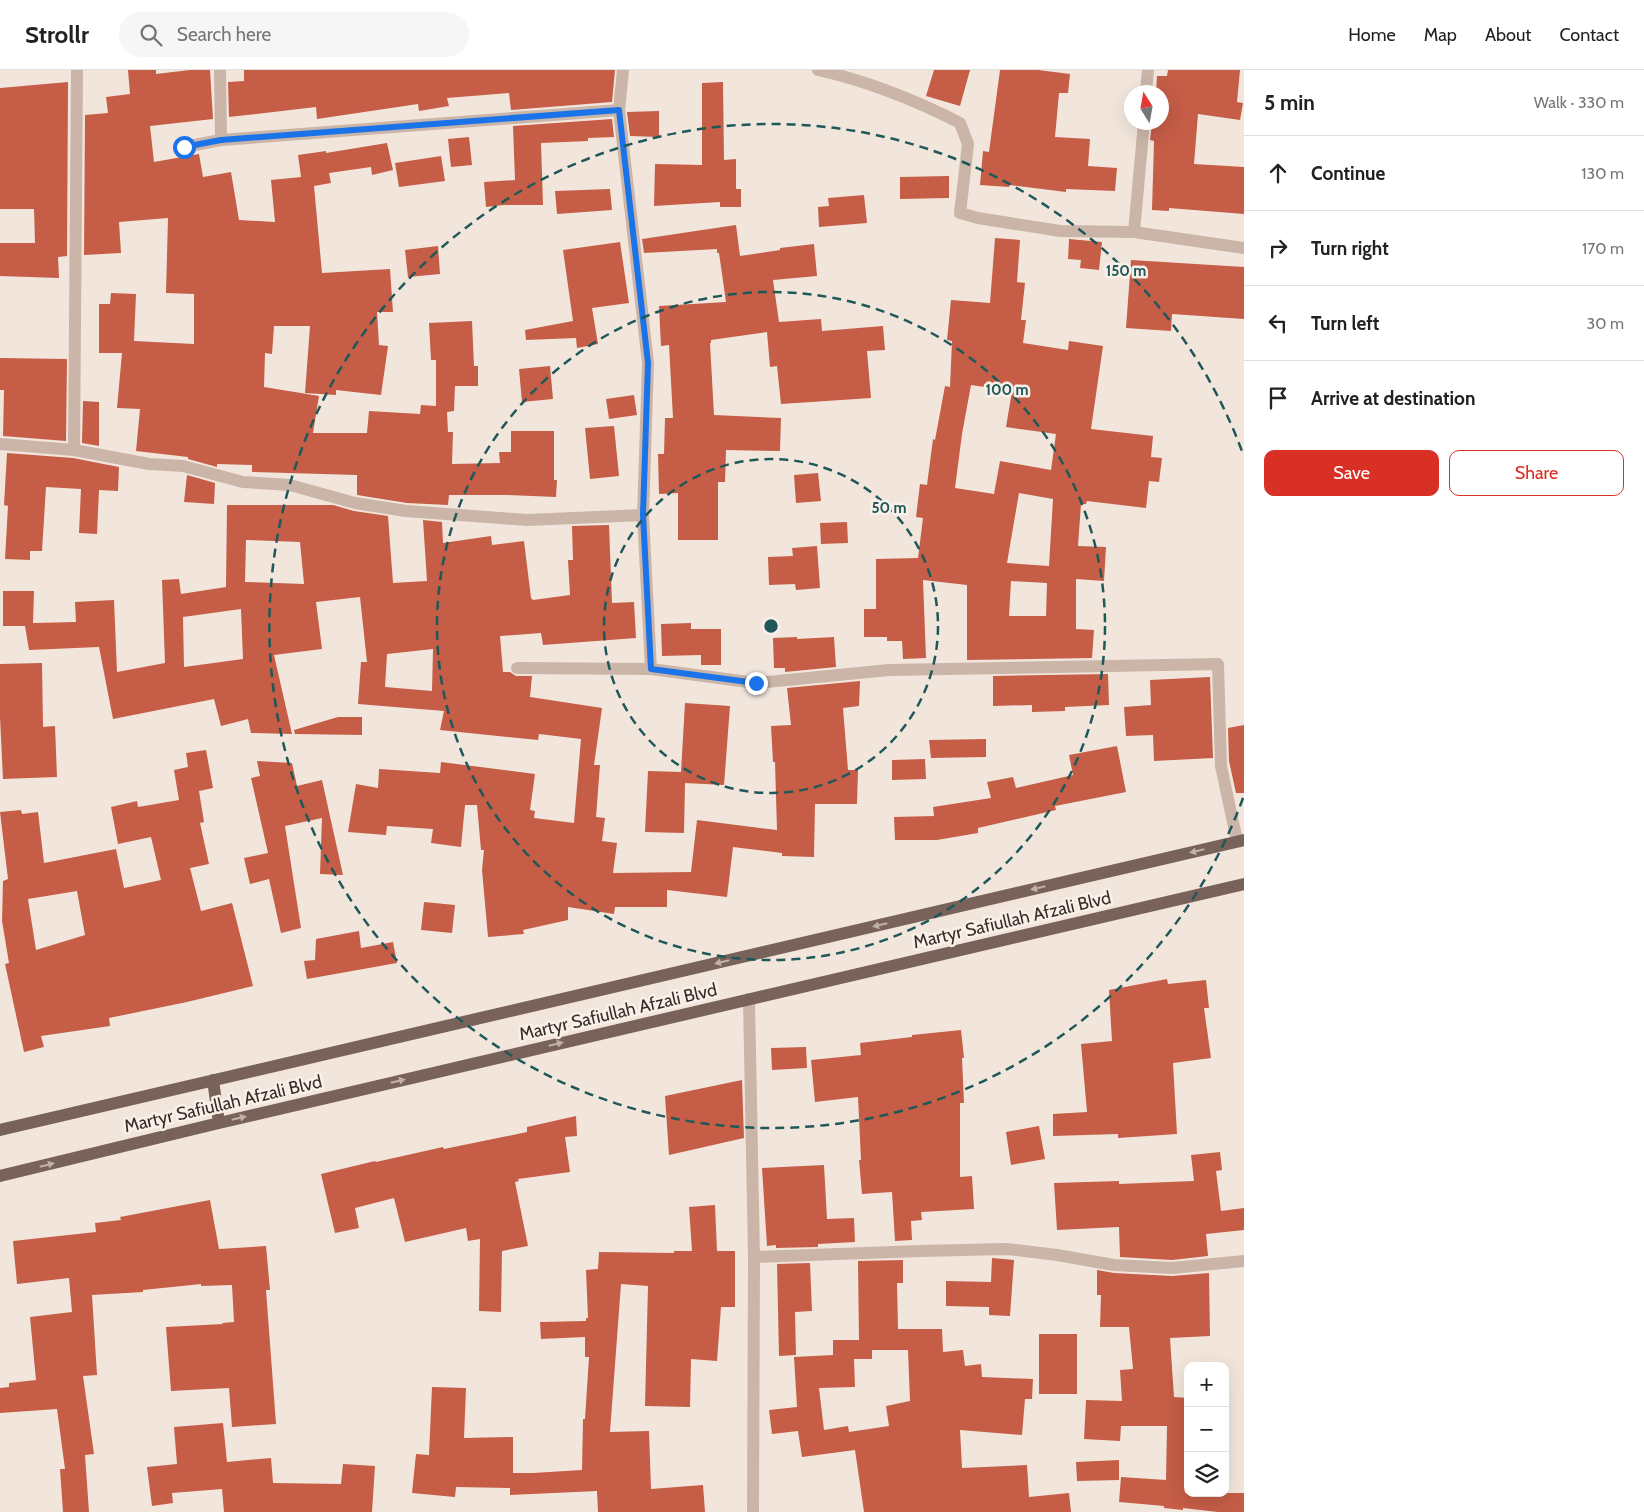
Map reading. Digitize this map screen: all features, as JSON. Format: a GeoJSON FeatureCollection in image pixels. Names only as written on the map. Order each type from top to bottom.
{"type":"FeatureCollection","features":[{"type":"Feature","properties":{"kind":"main road","name":"Martyr Safiullah Afzali Blvd"},"geometry":{"type":"LineString","coordinates":[[0,1130],[1241,840]]}},
{"type":"Feature","properties":{"kind":"main road","name":"Martyr Safiullah Afzali Blvd"},"geometry":{"type":"LineString","coordinates":[[0,1176],[219,1123],[1244,884]]}},
{"type":"Feature","properties":{"kind":"main road"},"geometry":{"type":"LineString","coordinates":[[213,1080],[219,1123]]}},
{"type":"Feature","properties":{"kind":"street"},"geometry":{"type":"LineString","coordinates":[[74,450],[77,70]]}},
{"type":"Feature","properties":{"kind":"street"},"geometry":{"type":"LineString","coordinates":[[220,70],[221,140]]}},
{"type":"Feature","properties":{"kind":"street"},"geometry":{"type":"LineString","coordinates":[[624,70],[619,110],[648,363],[643,515],[651,669]]}},
{"type":"Feature","properties":{"kind":"street"},"geometry":{"type":"LineString","coordinates":[[818,70],[849,77],[940,113],[960,123],[968,144],[960,213],[978,218],[1060,231],[1134,232],[1244,248]]}},
{"type":"Feature","properties":{"kind":"street"},"geometry":{"type":"LineString","coordinates":[[1147,85],[1148,70]]}},
{"type":"Feature","properties":{"kind":"street"},"geometry":{"type":"LineString","coordinates":[[184,147],[221,140],[619,110]]}},
{"type":"Feature","properties":{"kind":"street"},"geometry":{"type":"LineString","coordinates":[[1134,232],[1143,130]]}},
{"type":"Feature","properties":{"kind":"street"},"geometry":{"type":"LineString","coordinates":[[0,444],[74,450],[149,464],[183,466],[243,482],[290,485],[355,503],[406,511],[527,520],[643,515]]}},
{"type":"Feature","properties":{"kind":"street"},"geometry":{"type":"LineString","coordinates":[[517,668],[651,669],[756,683],[890,670],[1218,664],[1221,766],[1241,840]]}},
{"type":"Feature","properties":{"kind":"street"},"geometry":{"type":"LineString","coordinates":[[750,1000],[754,1257],[753,1512]]}},
{"type":"Feature","properties":{"kind":"street"},"geometry":{"type":"LineString","coordinates":[[754,1257],[920,1250],[1007,1250],[1057,1255],[1114,1265],[1172,1268],[1244,1261]]}},
{"type":"Feature","properties":{"kind":"building"},"geometry":{"type":"Polygon","coordinates":[[[128,70],[156,70],[156,74],[210,70],[213,119],[150,126],[154,162],[199,154],[203,177],[231,172],[239,220],[275,222],[271,180],[301,177],[298,155],[326,151],[326,153],[387,143],[393,170],[372,175],[371,167],[329,173],[331,183],[314,186],[322,273],[390,269],[393,312],[377,312],[379,345],[388,346],[381,395],[336,390],[336,395],[305,393],[310,326],[274,326],[272,354],[265,353],[264,387],[319,396],[313,433],[367,433],[369,411],[420,414],[421,405],[436,406],[436,360],[431,360],[429,323],[472,321],[474,366],[478,366],[478,386],[455,386],[454,411],[447,412],[448,432],[453,432],[452,464],[500,463],[499,452],[511,452],[511,431],[554,431],[554,480],[557,480],[556,497],[449,495],[448,505],[407,503],[357,495],[357,475],[252,472],[252,465],[217,464],[217,467],[188,459],[188,457],[136,451],[140,409],[117,408],[122,353],[99,353],[99,304],[110,304],[111,293],[136,294],[134,341],[194,344],[194,294],[166,293],[168,218],[119,222],[121,253],[84,255],[85,115],[108,113],[106,97],[130,94],[128,70]]]}},
{"type":"Feature","properties":{"kind":"building"},"geometry":{"type":"Polygon","coordinates":[[[244,70],[615,70],[612,102],[511,110],[509,93],[447,98],[449,106],[419,111],[418,104],[317,119],[316,107],[229,117],[228,82],[244,81],[244,70]]]}},
{"type":"Feature","properties":{"kind":"building"},"geometry":{"type":"Polygon","coordinates":[[[934,70],[970,70],[960,106],[926,96],[934,70]]]}},
{"type":"Feature","properties":{"kind":"building"},"geometry":{"type":"Polygon","coordinates":[[[1000,70],[1038,70],[1070,74],[1068,93],[1059,93],[1055,137],[1090,139],[1088,166],[1117,168],[1115,191],[1066,189],[1066,192],[1009,185],[1009,187],[980,185],[983,151],[989,152],[1000,70]]]}},
{"type":"Feature","properties":{"kind":"building"},"geometry":{"type":"Polygon","coordinates":[[[1168,70],[1240,70],[1237,102],[1243,103],[1240,120],[1198,114],[1194,164],[1244,167],[1244,214],[1169,208],[1169,211],[1152,210],[1154,141],[1150,140],[1151,130],[1169,130],[1169,85],[1156,85],[1157,76],[1167,76],[1168,70]]]}},
{"type":"Feature","properties":{"kind":"building"},"geometry":{"type":"Polygon","coordinates":[[[68,82],[67,256],[58,257],[59,278],[0,276],[0,243],[35,243],[34,209],[0,209],[0,88],[68,82]]]}},
{"type":"Feature","properties":{"kind":"building"},"geometry":{"type":"Polygon","coordinates":[[[723,82],[724,160],[736,159],[736,189],[741,189],[741,207],[720,207],[720,202],[654,206],[655,164],[702,165],[702,83],[723,82]]]}},
{"type":"Feature","properties":{"kind":"building"},"geometry":{"type":"Polygon","coordinates":[[[659,111],[659,137],[630,136],[627,112],[659,111]]]}},
{"type":"Feature","properties":{"kind":"building"},"geometry":{"type":"Polygon","coordinates":[[[612,119],[614,137],[588,138],[588,141],[541,143],[543,205],[486,207],[484,182],[515,180],[513,126],[612,119]]]}},
{"type":"Feature","properties":{"kind":"building"},"geometry":{"type":"Polygon","coordinates":[[[469,137],[472,165],[451,167],[448,139],[469,137]]]}},
{"type":"Feature","properties":{"kind":"building"},"geometry":{"type":"Polygon","coordinates":[[[441,156],[445,181],[399,187],[395,163],[441,156]]]}},
{"type":"Feature","properties":{"kind":"building"},"geometry":{"type":"Polygon","coordinates":[[[949,176],[949,198],[900,199],[900,177],[949,176]]]}},
{"type":"Feature","properties":{"kind":"building"},"geometry":{"type":"Polygon","coordinates":[[[610,189],[612,210],[557,214],[555,191],[610,189]]]}},
{"type":"Feature","properties":{"kind":"building"},"geometry":{"type":"Polygon","coordinates":[[[864,195],[867,223],[819,227],[818,207],[829,206],[828,198],[864,195]]]}},
{"type":"Feature","properties":{"kind":"building"},"geometry":{"type":"Polygon","coordinates":[[[736,225],[740,256],[814,244],[817,276],[773,280],[779,322],[821,319],[822,331],[883,326],[885,350],[867,351],[871,398],[781,404],[777,366],[770,367],[767,332],[711,340],[714,415],[781,418],[780,451],[726,450],[725,482],[718,482],[718,540],[678,540],[678,493],[659,494],[658,454],[664,454],[665,418],[673,418],[669,345],[661,346],[659,306],[726,302],[717,249],[644,253],[642,239],[736,225]]]}},
{"type":"Feature","properties":{"kind":"building"},"geometry":{"type":"Polygon","coordinates":[[[995,238],[1020,240],[1017,282],[1025,283],[1021,320],[1026,320],[1023,343],[1068,350],[1069,341],[1103,346],[1091,429],[1153,436],[1151,457],[1162,458],[1159,482],[1149,481],[1146,508],[1087,501],[1086,504],[1081,504],[1078,546],[1106,547],[1104,581],[1076,579],[1076,629],[1094,630],[1092,658],[967,660],[967,585],[923,580],[926,658],[903,659],[902,641],[887,641],[887,637],[864,637],[864,609],[876,609],[876,559],[918,558],[923,518],[916,517],[920,484],[927,485],[933,439],[935,440],[945,386],[950,387],[952,341],[947,340],[951,300],[990,303],[995,238]],[[971,385],[955,488],[994,494],[1000,461],[1051,470],[1056,434],[1006,427],[1012,391],[971,385]],[[1019,493],[1007,563],[1049,566],[1053,499],[1019,493]],[[1011,581],[1009,616],[1046,616],[1047,583],[1011,581]]]}},
{"type":"Feature","properties":{"kind":"building"},"geometry":{"type":"Polygon","coordinates":[[[1069,239],[1102,242],[1099,270],[1080,268],[1081,260],[1068,259],[1069,239]]]}},
{"type":"Feature","properties":{"kind":"building"},"geometry":{"type":"Polygon","coordinates":[[[620,242],[629,303],[592,308],[598,344],[577,348],[576,338],[526,340],[525,330],[573,321],[563,250],[620,242]]]}},
{"type":"Feature","properties":{"kind":"building"},"geometry":{"type":"Polygon","coordinates":[[[438,246],[440,274],[408,277],[405,250],[438,246]]]}},
{"type":"Feature","properties":{"kind":"building"},"geometry":{"type":"Polygon","coordinates":[[[1131,260],[1244,267],[1244,319],[1172,314],[1171,331],[1126,328],[1131,260]]]}},
{"type":"Feature","properties":{"kind":"building"},"geometry":{"type":"Polygon","coordinates":[[[0,358],[67,359],[66,441],[3,436],[4,390],[0,390],[0,358]]]}},
{"type":"Feature","properties":{"kind":"building"},"geometry":{"type":"Polygon","coordinates":[[[550,366],[553,399],[522,402],[519,369],[550,366]]]}},
{"type":"Feature","properties":{"kind":"building"},"geometry":{"type":"Polygon","coordinates":[[[634,395],[637,415],[609,419],[606,399],[634,395]]]}},
{"type":"Feature","properties":{"kind":"building"},"geometry":{"type":"Polygon","coordinates":[[[83,401],[99,402],[99,446],[82,443],[83,401]]]}},
{"type":"Feature","properties":{"kind":"building"},"geometry":{"type":"Polygon","coordinates":[[[614,426],[619,476],[590,479],[585,428],[614,426]]]}},
{"type":"Feature","properties":{"kind":"building"},"geometry":{"type":"Polygon","coordinates":[[[7,453],[73,458],[119,467],[118,491],[99,490],[97,534],[79,533],[81,489],[46,487],[42,551],[30,551],[30,560],[5,559],[8,506],[4,505],[7,453]]]}},
{"type":"Feature","properties":{"kind":"building"},"geometry":{"type":"Polygon","coordinates":[[[818,473],[821,501],[796,503],[794,475],[818,473]]]}},
{"type":"Feature","properties":{"kind":"building"},"geometry":{"type":"Polygon","coordinates":[[[187,475],[215,483],[214,504],[184,502],[187,475]]]}},
{"type":"Feature","properties":{"kind":"building"},"geometry":{"type":"Polygon","coordinates":[[[227,505],[333,505],[354,511],[388,516],[393,583],[427,581],[423,520],[442,522],[443,543],[491,536],[492,545],[524,541],[531,598],[533,600],[570,595],[568,560],[573,560],[572,526],[609,525],[612,603],[634,602],[636,638],[543,645],[541,633],[500,636],[503,672],[510,672],[516,676],[532,676],[530,697],[602,708],[594,765],[600,765],[596,817],[605,818],[602,841],[617,843],[613,873],[691,872],[697,820],[777,830],[775,762],[773,762],[771,726],[791,725],[787,688],[860,681],[859,706],[843,708],[848,770],[858,770],[857,804],[815,804],[814,857],[782,856],[782,853],[733,847],[727,897],[667,890],[667,907],[615,907],[614,914],[568,907],[568,920],[523,930],[524,934],[488,937],[482,870],[484,850],[481,850],[477,805],[465,805],[461,847],[431,843],[433,829],[387,826],[386,835],[348,832],[356,784],[378,788],[379,769],[440,773],[441,762],[535,774],[530,810],[535,811],[534,818],[574,823],[581,739],[539,734],[538,740],[440,730],[444,711],[358,704],[361,662],[367,662],[360,597],[316,602],[322,649],[274,655],[292,734],[251,733],[248,719],[221,726],[214,699],[113,719],[99,647],[29,650],[25,626],[3,626],[3,591],[34,591],[33,623],[76,622],[75,602],[114,600],[117,672],[165,663],[162,580],[179,579],[181,594],[226,587],[227,505]],[[246,540],[245,582],[304,584],[300,542],[246,540]],[[241,609],[183,617],[184,667],[243,659],[241,609]],[[433,649],[387,654],[385,687],[432,691],[433,649]]]}},
{"type":"Feature","properties":{"kind":"building"},"geometry":{"type":"Polygon","coordinates":[[[847,522],[848,543],[821,544],[820,523],[847,522]]]}},
{"type":"Feature","properties":{"kind":"building"},"geometry":{"type":"Polygon","coordinates":[[[817,546],[820,588],[796,590],[795,584],[769,585],[768,557],[793,556],[792,548],[817,546]]]}},
{"type":"Feature","properties":{"kind":"building"},"geometry":{"type":"Polygon","coordinates":[[[691,623],[691,629],[721,629],[721,665],[701,665],[701,655],[662,656],[661,624],[691,623]]]}},
{"type":"Feature","properties":{"kind":"building"},"geometry":{"type":"Polygon","coordinates":[[[797,637],[797,639],[834,637],[836,667],[785,672],[785,668],[774,668],[773,638],[797,637]]]}},
{"type":"Feature","properties":{"kind":"building"},"geometry":{"type":"Polygon","coordinates":[[[42,663],[43,727],[55,726],[57,777],[3,779],[0,664],[42,663]]]}},
{"type":"Feature","properties":{"kind":"building"},"geometry":{"type":"Polygon","coordinates":[[[1108,674],[1109,705],[1065,707],[1065,711],[1032,712],[1032,705],[993,706],[993,676],[1108,674]]]}},
{"type":"Feature","properties":{"kind":"building"},"geometry":{"type":"Polygon","coordinates":[[[1210,677],[1213,758],[1154,761],[1153,735],[1126,736],[1124,707],[1151,705],[1150,680],[1210,677]]]}},
{"type":"Feature","properties":{"kind":"building"},"geometry":{"type":"Polygon","coordinates":[[[685,703],[730,706],[724,785],[685,783],[684,833],[645,832],[648,771],[681,772],[685,703]]]}},
{"type":"Feature","properties":{"kind":"building"},"geometry":{"type":"Polygon","coordinates":[[[338,717],[362,717],[362,735],[295,734],[294,730],[338,717]]]}},
{"type":"Feature","properties":{"kind":"building"},"geometry":{"type":"Polygon","coordinates":[[[1244,725],[1244,793],[1236,793],[1229,761],[1228,728],[1244,725]]]}},
{"type":"Feature","properties":{"kind":"building"},"geometry":{"type":"Polygon","coordinates":[[[986,739],[986,757],[931,758],[929,740],[986,739]]]}},
{"type":"Feature","properties":{"kind":"building"},"geometry":{"type":"Polygon","coordinates":[[[1117,746],[1126,792],[1055,806],[1056,810],[978,828],[978,833],[937,840],[895,840],[894,817],[934,816],[933,807],[991,798],[987,782],[1013,777],[1016,788],[1073,775],[1069,755],[1117,746]]]}},
{"type":"Feature","properties":{"kind":"building"},"geometry":{"type":"Polygon","coordinates":[[[206,750],[213,788],[199,791],[204,822],[200,823],[209,864],[190,868],[201,911],[232,903],[253,986],[109,1018],[110,1026],[41,1036],[44,1047],[24,1052],[5,964],[9,963],[2,921],[3,881],[8,879],[0,812],[21,810],[22,814],[38,812],[44,863],[116,849],[124,888],[161,880],[151,837],[118,844],[111,807],[137,801],[138,807],[179,800],[174,770],[188,767],[186,753],[206,750]],[[77,891],[28,899],[36,950],[85,935],[77,891]]]}},
{"type":"Feature","properties":{"kind":"building"},"geometry":{"type":"Polygon","coordinates":[[[925,759],[926,779],[892,780],[892,760],[925,759]]]}},
{"type":"Feature","properties":{"kind":"building"},"geometry":{"type":"Polygon","coordinates":[[[257,761],[292,763],[297,786],[322,780],[343,875],[320,874],[322,818],[285,826],[301,928],[281,933],[269,879],[250,884],[244,858],[268,853],[251,778],[260,776],[257,761]]]}},
{"type":"Feature","properties":{"kind":"building"},"geometry":{"type":"Polygon","coordinates":[[[424,902],[455,905],[452,933],[421,930],[424,902]]]}},
{"type":"Feature","properties":{"kind":"building"},"geometry":{"type":"Polygon","coordinates":[[[359,931],[361,948],[393,942],[397,963],[307,979],[304,961],[315,960],[316,939],[359,931]]]}},
{"type":"Feature","properties":{"kind":"building"},"geometry":{"type":"Polygon","coordinates":[[[1167,979],[1168,984],[1206,980],[1209,1008],[1204,1008],[1211,1058],[1173,1063],[1177,1134],[1118,1138],[1118,1134],[1053,1136],[1053,1114],[1087,1112],[1081,1044],[1112,1041],[1109,990],[1167,979]]]}},
{"type":"Feature","properties":{"kind":"building"},"geometry":{"type":"Polygon","coordinates":[[[961,1030],[964,1058],[962,1058],[964,1103],[960,1103],[960,1177],[972,1176],[974,1209],[921,1212],[922,1220],[911,1221],[912,1240],[895,1241],[892,1192],[862,1194],[859,1160],[861,1160],[858,1097],[815,1102],[811,1060],[861,1055],[860,1043],[961,1030]]]}},
{"type":"Feature","properties":{"kind":"building"},"geometry":{"type":"Polygon","coordinates":[[[806,1047],[807,1068],[772,1070],[771,1048],[806,1047]]]}},
{"type":"Feature","properties":{"kind":"building"},"geometry":{"type":"Polygon","coordinates":[[[742,1080],[744,1138],[669,1155],[665,1096],[742,1080]]]}},
{"type":"Feature","properties":{"kind":"building"},"geometry":{"type":"Polygon","coordinates":[[[576,1116],[577,1136],[565,1137],[570,1172],[518,1179],[519,1181],[515,1182],[528,1246],[502,1251],[501,1312],[479,1311],[480,1239],[468,1241],[466,1228],[405,1242],[394,1198],[355,1208],[359,1228],[335,1233],[321,1174],[443,1147],[444,1149],[527,1132],[527,1127],[576,1116]]]}},
{"type":"Feature","properties":{"kind":"building"},"geometry":{"type":"Polygon","coordinates":[[[1039,1126],[1045,1159],[1011,1165],[1006,1132],[1039,1126]]]}},
{"type":"Feature","properties":{"kind":"building"},"geometry":{"type":"Polygon","coordinates":[[[1220,1152],[1222,1170],[1216,1171],[1221,1211],[1244,1208],[1244,1230],[1206,1234],[1208,1256],[1172,1260],[1120,1257],[1119,1227],[1057,1230],[1054,1183],[1119,1181],[1119,1184],[1194,1181],[1191,1155],[1220,1152]]]}},
{"type":"Feature","properties":{"kind":"building"},"geometry":{"type":"Polygon","coordinates":[[[824,1165],[827,1219],[854,1218],[855,1242],[818,1244],[818,1247],[776,1248],[776,1245],[767,1246],[762,1168],[824,1165]]]}},
{"type":"Feature","properties":{"kind":"building"},"geometry":{"type":"Polygon","coordinates":[[[210,1200],[219,1249],[266,1246],[270,1290],[266,1290],[276,1424],[232,1427],[229,1388],[171,1391],[166,1327],[234,1322],[232,1285],[201,1286],[201,1284],[143,1290],[143,1292],[92,1295],[97,1375],[83,1376],[94,1454],[85,1455],[89,1512],[63,1512],[60,1469],[65,1469],[57,1409],[0,1413],[0,1388],[9,1387],[9,1383],[36,1380],[30,1317],[72,1312],[69,1278],[17,1284],[13,1241],[96,1232],[95,1223],[121,1220],[120,1217],[210,1200]]]}},
{"type":"Feature","properties":{"kind":"building"},"geometry":{"type":"Polygon","coordinates":[[[715,1205],[717,1251],[735,1251],[735,1307],[721,1307],[717,1361],[691,1359],[690,1407],[645,1406],[648,1286],[621,1284],[610,1432],[649,1431],[651,1489],[703,1485],[705,1512],[598,1512],[597,1491],[510,1495],[510,1488],[456,1487],[455,1497],[412,1493],[416,1454],[429,1455],[432,1387],[466,1388],[464,1438],[513,1437],[513,1473],[582,1470],[583,1419],[585,1419],[589,1357],[585,1357],[585,1337],[541,1339],[540,1322],[586,1321],[586,1318],[588,1318],[586,1270],[598,1269],[599,1252],[674,1253],[674,1251],[692,1251],[689,1207],[715,1205]]]}},
{"type":"Feature","properties":{"kind":"building"},"geometry":{"type":"Polygon","coordinates":[[[992,1258],[1014,1260],[1010,1316],[989,1315],[989,1307],[946,1306],[946,1281],[991,1282],[992,1258]]]}},
{"type":"Feature","properties":{"kind":"building"},"geometry":{"type":"Polygon","coordinates":[[[903,1260],[903,1283],[897,1283],[898,1329],[942,1329],[943,1352],[963,1350],[965,1366],[981,1364],[982,1377],[1033,1379],[1032,1399],[1025,1399],[1022,1435],[960,1430],[962,1468],[1027,1465],[1029,1497],[1069,1493],[1071,1512],[864,1512],[855,1450],[802,1457],[798,1431],[772,1434],[769,1410],[797,1407],[794,1357],[833,1355],[833,1340],[859,1340],[858,1261],[903,1260]],[[872,1350],[872,1359],[854,1359],[855,1387],[819,1388],[824,1430],[848,1426],[849,1432],[889,1426],[886,1406],[910,1401],[908,1350],[872,1350]]]}},
{"type":"Feature","properties":{"kind":"building"},"geometry":{"type":"Polygon","coordinates":[[[810,1263],[812,1311],[795,1312],[796,1355],[779,1356],[777,1264],[810,1263]]]}},
{"type":"Feature","properties":{"kind":"building"},"geometry":{"type":"Polygon","coordinates":[[[1097,1270],[1114,1273],[1172,1276],[1209,1273],[1210,1336],[1170,1338],[1174,1397],[1184,1398],[1184,1497],[1229,1497],[1229,1493],[1244,1493],[1244,1512],[1218,1512],[1183,1508],[1183,1510],[1164,1508],[1164,1506],[1119,1502],[1121,1477],[1166,1480],[1167,1426],[1121,1426],[1120,1441],[1084,1439],[1086,1400],[1122,1401],[1120,1370],[1133,1369],[1129,1327],[1100,1327],[1101,1295],[1097,1295],[1097,1270]]]}},
{"type":"Feature","properties":{"kind":"building"},"geometry":{"type":"Polygon","coordinates":[[[1039,1334],[1077,1334],[1077,1394],[1039,1394],[1039,1334]]]}},
{"type":"Feature","properties":{"kind":"building"},"geometry":{"type":"Polygon","coordinates":[[[223,1423],[227,1462],[271,1458],[273,1483],[341,1484],[343,1464],[375,1466],[372,1512],[224,1512],[222,1489],[172,1493],[173,1503],[152,1506],[147,1467],[177,1464],[174,1427],[223,1423]]]}},
{"type":"Feature","properties":{"kind":"building"},"geometry":{"type":"Polygon","coordinates":[[[1119,1460],[1119,1480],[1077,1481],[1076,1462],[1119,1460]]]}},
{"type":"Feature","properties":{"kind":"route"},"geometry":{"type":"LineString","coordinates":[[184,147],[221,140],[619,110],[648,363],[643,515],[651,669],[756,683]]}}]}
